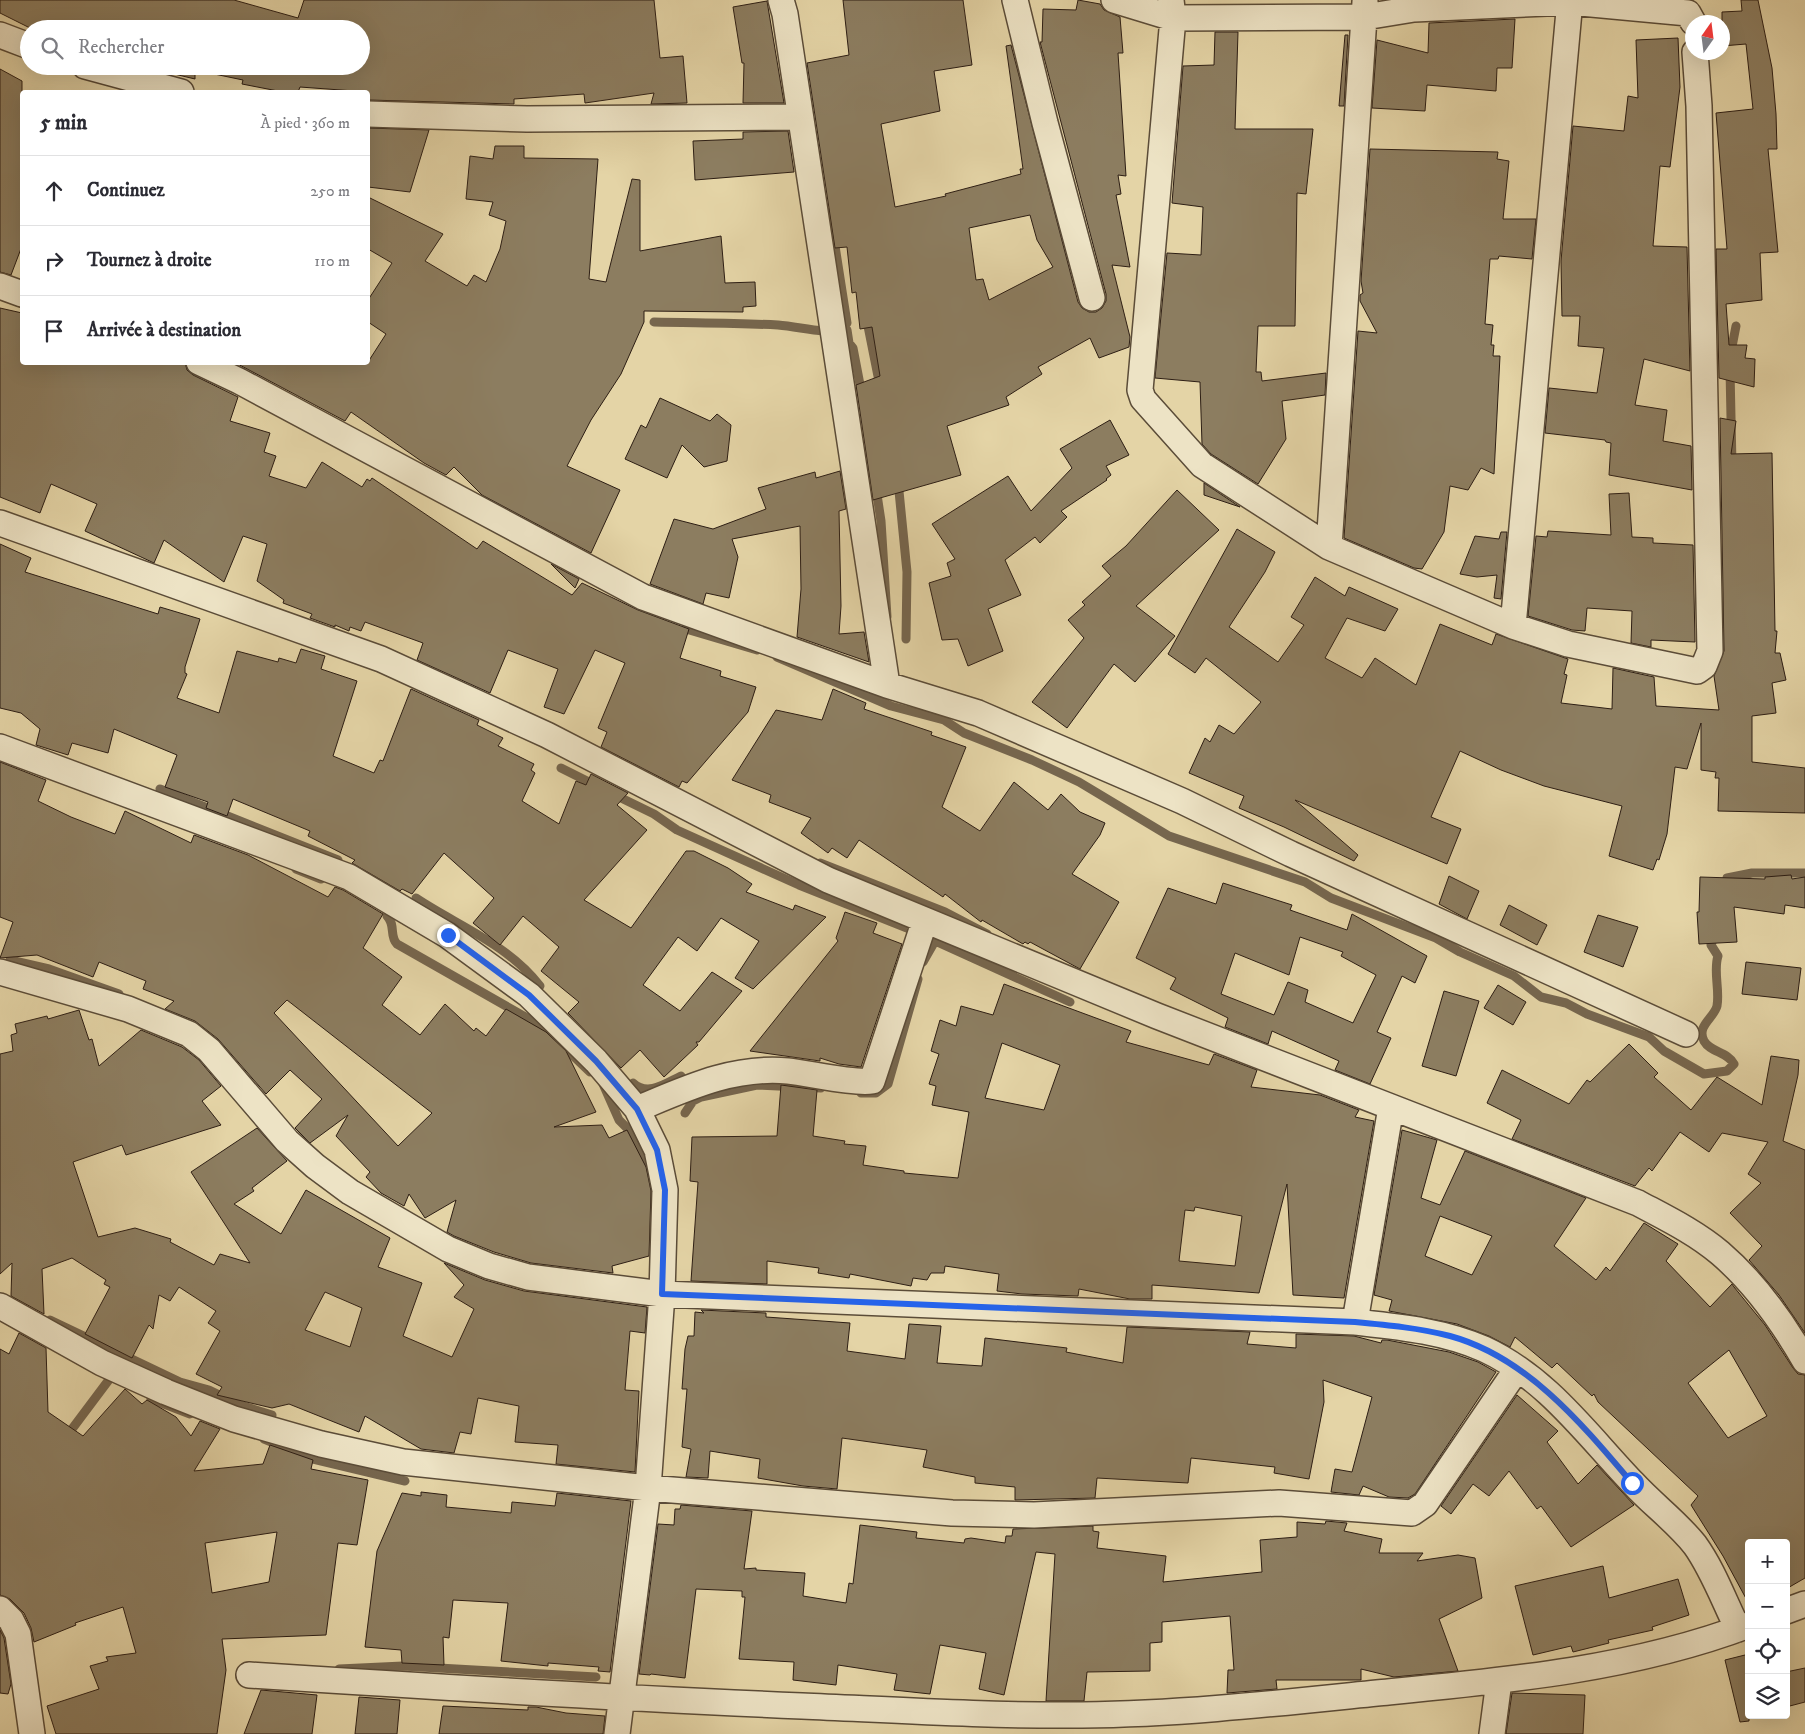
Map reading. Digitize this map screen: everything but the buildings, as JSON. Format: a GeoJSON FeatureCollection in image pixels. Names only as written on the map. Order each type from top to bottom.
{"type":"FeatureCollection","features":[{"type":"Feature","properties":{"kind":"street"},"geometry":{"type":"LineString","coordinates":[[781,0],[785,14],[887,685]]}},
{"type":"Feature","properties":{"kind":"street"},"geometry":{"type":"LineString","coordinates":[[1016,0],[1044,123],[1092,298]]}},
{"type":"Feature","properties":{"kind":"street"},"geometry":{"type":"LineString","coordinates":[[1114,0],[1172,9],[1414,9],[1570,1],[1688,13],[1689,15]]}},
{"type":"Feature","properties":{"kind":"street"},"geometry":{"type":"LineString","coordinates":[[1513,626],[1570,1]]}},
{"type":"Feature","properties":{"kind":"street"},"geometry":{"type":"LineString","coordinates":[[1172,9],[1140,390],[1143,399],[1202,465],[1330,547],[1513,626],[1568,644],[1697,671],[1704,666],[1710,651],[1699,106],[1696,60]]}},
{"type":"Feature","properties":{"kind":"street"},"geometry":{"type":"LineString","coordinates":[[1330,547],[1365,9]]}},
{"type":"Feature","properties":{"kind":"street"},"geometry":{"type":"LineString","coordinates":[[0,35],[20,43]]}},
{"type":"Feature","properties":{"kind":"street"},"geometry":{"type":"LineString","coordinates":[[119,75],[175,90]]}},
{"type":"Feature","properties":{"kind":"street"},"geometry":{"type":"LineString","coordinates":[[370,114],[527,119],[800,117]]}},
{"type":"Feature","properties":{"kind":"street"},"geometry":{"type":"LineString","coordinates":[[0,286],[20,293]]}},
{"type":"Feature","properties":{"kind":"street"},"geometry":{"type":"LineString","coordinates":[[206,365],[239,380],[643,597],[887,685],[978,713],[1173,797],[1291,854],[1686,1034]]}},
{"type":"Feature","properties":{"kind":"street"},"geometry":{"type":"LineString","coordinates":[[0,523],[381,659],[547,735],[828,880],[1157,1016],[1638,1203],[1681,1226],[1720,1253],[1757,1291],[1784,1325],[1805,1361]]}},
{"type":"Feature","properties":{"kind":"street"},"geometry":{"type":"LineString","coordinates":[[0,747],[349,877],[448,935],[529,995],[596,1061],[637,1109],[657,1150],[665,1190],[662,1294],[648,1488],[617,1734]]}},
{"type":"Feature","properties":{"kind":"street"},"geometry":{"type":"LineString","coordinates":[[637,1109],[705,1081],[732,1073],[761,1070],[788,1071],[872,1081],[925,920]]}},
{"type":"Feature","properties":{"kind":"street"},"geometry":{"type":"LineString","coordinates":[[0,972],[128,1009],[189,1034],[209,1050],[287,1141],[315,1166],[350,1192],[448,1249],[489,1266],[528,1277],[662,1294],[1355,1322],[1418,1329],[1452,1337],[1486,1350],[1517,1369],[1540,1386],[1583,1426],[1632,1483],[1694,1543],[1743,1627],[1647,1656],[1582,1669],[1499,1681],[1266,1704],[1087,1715],[1012,1716],[621,1699],[250,1675]]}},
{"type":"Feature","properties":{"kind":"street"},"geometry":{"type":"LineString","coordinates":[[1355,1322],[1390,1107]]}},
{"type":"Feature","properties":{"kind":"street"},"geometry":{"type":"LineString","coordinates":[[0,1306],[102,1363],[166,1392],[234,1418],[321,1444],[403,1462],[648,1488],[952,1513],[1034,1515],[1279,1503],[1412,1513],[1425,1504],[1517,1369]]}},
{"type":"Feature","properties":{"kind":"street"},"geometry":{"type":"LineString","coordinates":[[1790,1610],[1805,1604]]}},
{"type":"Feature","properties":{"kind":"street"},"geometry":{"type":"LineString","coordinates":[[0,1609],[11,1620],[18,1634],[32,1734]]}},
{"type":"Feature","properties":{"kind":"street"},"geometry":{"type":"LineString","coordinates":[[1492,1734],[1499,1681]]}},
{"type":"Feature","properties":{"kind":"waterway"},"geometry":{"type":"LineString","coordinates":[[827,212],[835,246],[847,323]]}},
{"type":"Feature","properties":{"kind":"waterway"},"geometry":{"type":"LineString","coordinates":[[866,316],[880,386]]}},
{"type":"Feature","properties":{"kind":"waterway"},"geometry":{"type":"LineString","coordinates":[[654,322],[763,324],[821,331],[847,330],[849,343],[853,348],[862,395]]}},
{"type":"Feature","properties":{"kind":"waterway"},"geometry":{"type":"LineString","coordinates":[[1730,357],[1736,326]]}},
{"type":"Feature","properties":{"kind":"waterway"},"geometry":{"type":"LineString","coordinates":[[1730,370],[1732,465]]}},
{"type":"Feature","properties":{"kind":"waterway"},"geometry":{"type":"LineString","coordinates":[[898,481],[907,572],[906,639]]}},
{"type":"Feature","properties":{"kind":"waterway"},"geometry":{"type":"LineString","coordinates":[[876,488],[881,521],[887,617]]}},
{"type":"Feature","properties":{"kind":"waterway"},"geometry":{"type":"LineString","coordinates":[[686,629],[757,650]]}},
{"type":"Feature","properties":{"kind":"waterway"},"geometry":{"type":"LineString","coordinates":[[777,657],[891,706],[944,720],[964,733],[1032,760],[1079,782],[1169,836],[1305,882],[1331,898],[1436,938],[1460,952],[1514,976],[1541,997],[1566,1003],[1587,1014],[1649,1037],[1664,1051],[1704,1074],[1727,1071],[1734,1064],[1728,1057],[1710,1048],[1702,1036],[1704,1026],[1717,1006],[1716,968],[1718,956],[1711,945],[1715,933]]}},
{"type":"Feature","properties":{"kind":"waterway"},"geometry":{"type":"LineString","coordinates":[[561,768],[597,786]]}},
{"type":"Feature","properties":{"kind":"waterway"},"geometry":{"type":"LineString","coordinates":[[160,789],[338,860]]}},
{"type":"Feature","properties":{"kind":"waterway"},"geometry":{"type":"LineString","coordinates":[[613,794],[654,814],[677,830],[799,885],[912,930],[912,938]]}},
{"type":"Feature","properties":{"kind":"waterway"},"geometry":{"type":"LineString","coordinates":[[820,863],[945,912],[987,934]]}},
{"type":"Feature","properties":{"kind":"waterway"},"geometry":{"type":"LineString","coordinates":[[296,869],[321,879]]}},
{"type":"Feature","properties":{"kind":"waterway"},"geometry":{"type":"LineString","coordinates":[[1726,889],[1727,878],[1752,873],[1805,873]]}},
{"type":"Feature","properties":{"kind":"waterway"},"geometry":{"type":"LineString","coordinates":[[416,898],[481,936],[513,958],[540,986]]}},
{"type":"Feature","properties":{"kind":"waterway"},"geometry":{"type":"LineString","coordinates":[[387,916],[390,919],[393,938],[397,944],[543,1027],[590,1072]]}},
{"type":"Feature","properties":{"kind":"waterway"},"geometry":{"type":"LineString","coordinates":[[923,962],[935,941],[1070,1002]]}},
{"type":"Feature","properties":{"kind":"waterway"},"geometry":{"type":"LineString","coordinates":[[10,960],[49,969],[119,994]]}},
{"type":"Feature","properties":{"kind":"waterway"},"geometry":{"type":"LineString","coordinates":[[861,1093],[876,1093],[888,1084],[918,979]]}},
{"type":"Feature","properties":{"kind":"waterway"},"geometry":{"type":"LineString","coordinates":[[633,1083],[639,1087],[651,1089],[681,1076]]}},
{"type":"Feature","properties":{"kind":"waterway"},"geometry":{"type":"LineString","coordinates":[[603,1084],[619,1120],[629,1130],[650,1171]]}},
{"type":"Feature","properties":{"kind":"waterway"},"geometry":{"type":"LineString","coordinates":[[685,1113],[693,1101],[701,1097],[757,1085],[821,1088]]}},
{"type":"Feature","properties":{"kind":"waterway"},"geometry":{"type":"LineString","coordinates":[[50,1320],[180,1382],[209,1390],[240,1405],[272,1415],[269,1422]]}},
{"type":"Feature","properties":{"kind":"waterway"},"geometry":{"type":"LineString","coordinates":[[66,1437],[111,1377]]}},
{"type":"Feature","properties":{"kind":"waterway"},"geometry":{"type":"LineString","coordinates":[[151,1399],[190,1414]]}},
{"type":"Feature","properties":{"kind":"waterway"},"geometry":{"type":"LineString","coordinates":[[264,1439],[313,1459],[405,1481]]}},
{"type":"Feature","properties":{"kind":"waterway"},"geometry":{"type":"LineString","coordinates":[[339,1669],[403,1666],[596,1677]]}},
{"type":"Feature","properties":{"kind":"route"},"geometry":{"type":"LineString","coordinates":[[448,935],[529,995],[596,1061],[637,1109],[657,1150],[665,1190],[662,1294],[1355,1322],[1418,1329],[1452,1337],[1486,1350],[1517,1369],[1540,1386],[1583,1426],[1632,1483]]}}]}
